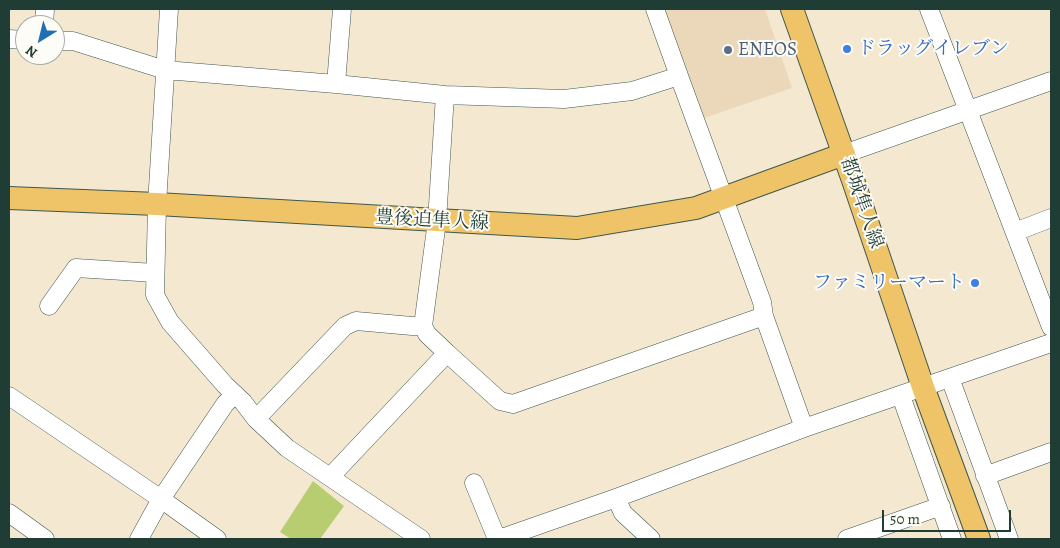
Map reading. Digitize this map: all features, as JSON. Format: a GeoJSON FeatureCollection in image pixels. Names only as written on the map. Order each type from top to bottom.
{"type":"FeatureCollection","features":[{"type":"Feature","properties":{"kind":"main road","name":"都城隼人線"},"geometry":{"type":"LineString","coordinates":[[792,9],[844,154],[923,388],[979,539]]}},
{"type":"Feature","properties":{"kind":"main road","name":"豊後迫隼人線"},"geometry":{"type":"LineString","coordinates":[[10,200],[157,204],[577,228],[696,208],[844,154]]}},
{"type":"Feature","properties":{"kind":"street"},"geometry":{"type":"LineString","coordinates":[[169,9],[157,204],[155,296],[170,322],[256,419],[287,448],[331,476],[421,539]]}},
{"type":"Feature","properties":{"kind":"street"},"geometry":{"type":"LineString","coordinates":[[336,84],[342,9]]}},
{"type":"Feature","properties":{"kind":"street"},"geometry":{"type":"LineString","coordinates":[[655,9],[762,302],[764,316],[804,428]]}},
{"type":"Feature","properties":{"kind":"street"},"geometry":{"type":"LineString","coordinates":[[930,9],[1051,327]]}},
{"type":"Feature","properties":{"kind":"street"},"geometry":{"type":"LineString","coordinates":[[65,42],[73,42],[165,70],[445,95],[564,99],[632,91],[679,76]]}},
{"type":"Feature","properties":{"kind":"street"},"geometry":{"type":"LineString","coordinates":[[844,154],[1051,82]]}},
{"type":"Feature","properties":{"kind":"street"},"geometry":{"type":"LineString","coordinates":[[445,95],[437,221],[423,326],[427,334],[500,401],[513,404],[764,316]]}},
{"type":"Feature","properties":{"kind":"street"},"geometry":{"type":"LineString","coordinates":[[1014,232],[1051,218]]}},
{"type":"Feature","properties":{"kind":"street"},"geometry":{"type":"LineString","coordinates":[[49,306],[76,268],[155,273]]}},
{"type":"Feature","properties":{"kind":"street"},"geometry":{"type":"LineString","coordinates":[[256,419],[345,326],[356,321],[423,326]]}},
{"type":"Feature","properties":{"kind":"street"},"geometry":{"type":"LineString","coordinates":[[474,483],[498,539],[616,498],[804,428],[1051,344]]}},
{"type":"Feature","properties":{"kind":"street"},"geometry":{"type":"LineString","coordinates":[[331,476],[447,353]]}},
{"type":"Feature","properties":{"kind":"street"},"geometry":{"type":"LineString","coordinates":[[950,378],[1009,539]]}},
{"type":"Feature","properties":{"kind":"street"},"geometry":{"type":"LineString","coordinates":[[139,539],[161,499],[225,404],[234,394]]}},
{"type":"Feature","properties":{"kind":"street"},"geometry":{"type":"LineString","coordinates":[[9,396],[217,539]]}},
{"type":"Feature","properties":{"kind":"street"},"geometry":{"type":"LineString","coordinates":[[901,396],[952,539]]}},
{"type":"Feature","properties":{"kind":"street"},"geometry":{"type":"LineString","coordinates":[[985,476],[1051,452]]}},
{"type":"Feature","properties":{"kind":"street"},"geometry":{"type":"LineString","coordinates":[[616,498],[623,513],[651,539]]}},
{"type":"Feature","properties":{"kind":"street"},"geometry":{"type":"LineString","coordinates":[[846,539],[940,506]]}},
{"type":"Feature","properties":{"kind":"street"},"geometry":{"type":"LineString","coordinates":[[9,513],[45,539]]}},
{"type":"Feature","properties":{"kind":"shaded area","name":"ENEOS"},"geometry":{"type":"Polygon","coordinates":[[[672,9],[765,9],[792,88],[701,119],[664,11],[672,9]]]}},
{"type":"Feature","properties":{"kind":"green space"},"geometry":{"type":"Polygon","coordinates":[[[313,481],[344,506],[320,539],[291,539],[280,532],[313,481]]]}},
{"type":"Feature","properties":{"kind":"place","name":"ドラッグイレブン"},"geometry":{"type":"Point","coordinates":[847,49]}},
{"type":"Feature","properties":{"kind":"place","name":"ENEOS"},"geometry":{"type":"Point","coordinates":[728,50]}},
{"type":"Feature","properties":{"kind":"place","name":"ファミリーマート"},"geometry":{"type":"Point","coordinates":[975,283]}}]}
